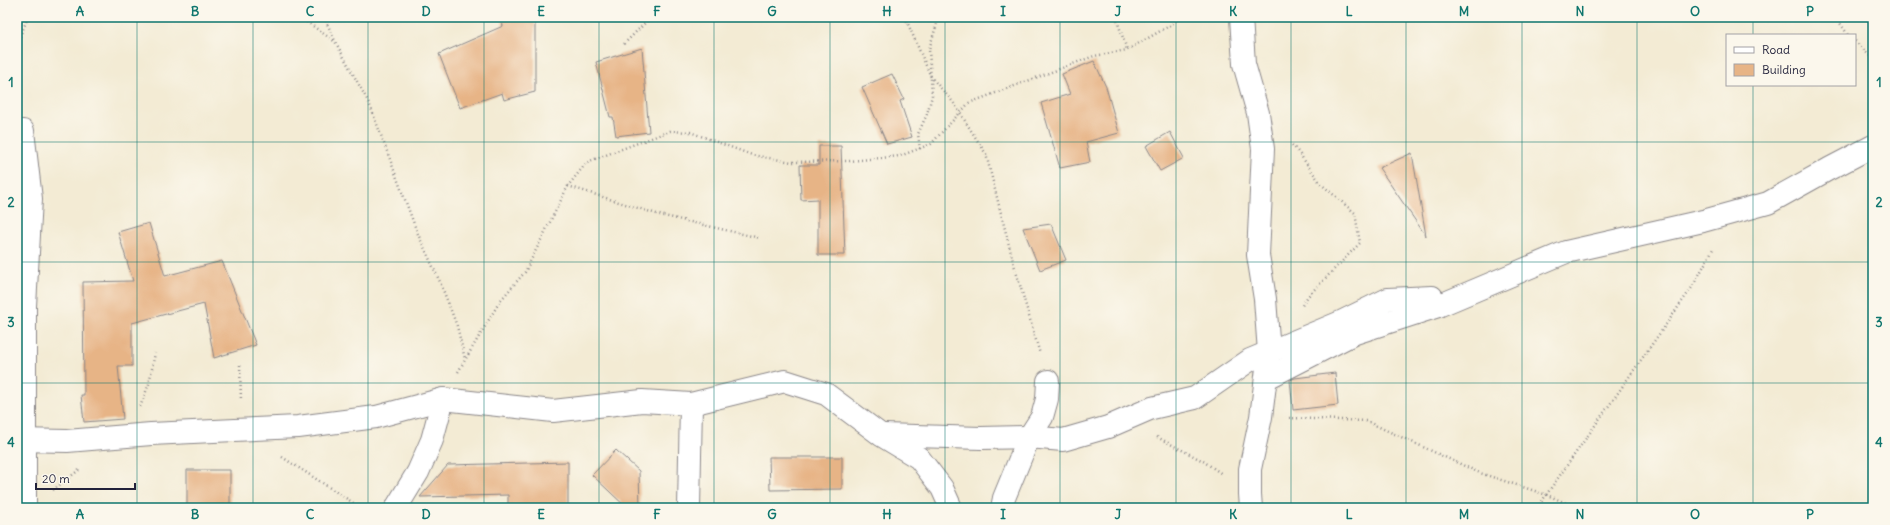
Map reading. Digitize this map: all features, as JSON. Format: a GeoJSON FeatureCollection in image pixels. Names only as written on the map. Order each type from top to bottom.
{"type":"FeatureCollection","features":[{"type":"Feature","properties":{"kind":"street"},"geometry":{"type":"LineString","coordinates":[[1241,17],[1244,64],[1258,113],[1263,149],[1258,255],[1265,299],[1270,352],[1261,417],[1250,470],[1251,508]]}},
{"type":"Feature","properties":{"kind":"street"},"geometry":{"type":"LineString","coordinates":[[23,132],[31,199],[25,306],[21,440],[25,508]]}},
{"type":"Feature","properties":{"kind":"street"},"geometry":{"type":"LineString","coordinates":[[1267,378],[1355,333],[1438,306],[1566,252],[1732,213],[1768,203],[1873,146]]}},
{"type":"Feature","properties":{"kind":"street"},"geometry":{"type":"LineString","coordinates":[[881,436],[981,438],[1029,437],[1063,440],[1108,427],[1152,408],[1195,398],[1250,360],[1341,322],[1388,299],[1432,297],[1438,306]]}},
{"type":"Feature","properties":{"kind":"street"},"geometry":{"type":"LineString","coordinates":[[21,440],[66,441],[151,434],[298,427],[376,417],[443,399],[553,411],[642,402],[691,404],[785,381],[826,394],[881,436],[919,458],[942,488],[951,508]]}},
{"type":"Feature","properties":{"kind":"street"},"geometry":{"type":"LineString","coordinates":[[1002,508],[1004,498],[1029,437],[1042,417],[1047,399],[1048,381]]}},
{"type":"Feature","properties":{"kind":"street"},"geometry":{"type":"LineString","coordinates":[[396,508],[421,466],[432,440],[443,399]]}},
{"type":"Feature","properties":{"kind":"street"},"geometry":{"type":"LineString","coordinates":[[689,508],[691,404]]}},
{"type":"Feature","properties":{"kind":"path"},"geometry":{"type":"LineString","coordinates":[[17,44],[28,17]]}},
{"type":"Feature","properties":{"kind":"path"},"geometry":{"type":"LineString","coordinates":[[300,17],[328,35],[336,43]]}},
{"type":"Feature","properties":{"kind":"path"},"geometry":{"type":"LineString","coordinates":[[324,17],[336,43],[370,103],[417,232],[440,282],[454,319],[464,359]]}},
{"type":"Feature","properties":{"kind":"path"},"geometry":{"type":"LineString","coordinates":[[624,44],[651,17]]}},
{"type":"Feature","properties":{"kind":"path"},"geometry":{"type":"LineString","coordinates":[[905,17],[931,77],[953,102],[986,154],[1013,261],[1048,381]]}},
{"type":"Feature","properties":{"kind":"path"},"geometry":{"type":"LineString","coordinates":[[920,149],[918,134],[927,114],[932,96],[929,49],[939,17]]}},
{"type":"Feature","properties":{"kind":"path"},"geometry":{"type":"LineString","coordinates":[[1116,17],[1127,50]]}},
{"type":"Feature","properties":{"kind":"path"},"geometry":{"type":"LineString","coordinates":[[443,399],[464,359],[500,301],[525,272],[568,186],[587,162],[670,131],[690,132],[752,155],[792,162],[850,160],[900,156],[931,144],[969,103],[1094,56],[1127,50],[1170,25],[1179,17]]}},
{"type":"Feature","properties":{"kind":"path"},"geometry":{"type":"LineString","coordinates":[[1424,23],[1427,17]]}},
{"type":"Feature","properties":{"kind":"path"},"geometry":{"type":"LineString","coordinates":[[1836,17],[1847,34]]}},
{"type":"Feature","properties":{"kind":"path"},"geometry":{"type":"LineString","coordinates":[[1856,43],[1873,59]]}},
{"type":"Feature","properties":{"kind":"path"},"geometry":{"type":"LineString","coordinates":[[1258,113],[1299,153],[1321,184],[1355,213],[1360,243],[1308,296],[1300,308]]}},
{"type":"Feature","properties":{"kind":"path"},"geometry":{"type":"LineString","coordinates":[[568,186],[660,214],[760,238]]}},
{"type":"Feature","properties":{"kind":"path"},"geometry":{"type":"LineString","coordinates":[[1537,508],[1693,286],[1732,213]]}},
{"type":"Feature","properties":{"kind":"path"},"geometry":{"type":"LineString","coordinates":[[1261,417],[1366,421],[1480,473],[1547,495],[1578,508]]}},
{"type":"Feature","properties":{"kind":"building"},"geometry":{"type":"Polygon","coordinates":[[[501,17],[535,17],[535,92],[504,100],[502,93],[460,108],[439,54],[503,26],[501,17]]]}},
{"type":"Feature","properties":{"kind":"building"},"geometry":{"type":"Polygon","coordinates":[[[642,48],[649,132],[616,136],[613,117],[610,117],[596,62],[642,48]]]}},
{"type":"Feature","properties":{"kind":"building"},"geometry":{"type":"Polygon","coordinates":[[[1094,61],[1106,87],[1119,133],[1086,142],[1090,162],[1060,168],[1041,103],[1070,94],[1062,74],[1094,61]]]}},
{"type":"Feature","properties":{"kind":"building"},"geometry":{"type":"Polygon","coordinates":[[[892,74],[904,99],[900,101],[912,137],[887,144],[862,87],[892,74]]]}},
{"type":"Feature","properties":{"kind":"building"},"geometry":{"type":"Polygon","coordinates":[[[1170,132],[1184,158],[1160,171],[1146,146],[1170,132]]]}},
{"type":"Feature","properties":{"kind":"building"},"geometry":{"type":"Polygon","coordinates":[[[819,146],[841,146],[845,255],[818,255],[818,199],[801,200],[800,165],[819,165],[819,146]]]}},
{"type":"Feature","properties":{"kind":"building"},"geometry":{"type":"Polygon","coordinates":[[[1412,153],[1426,236],[1379,168],[1412,153]]]}},
{"type":"Feature","properties":{"kind":"building"},"geometry":{"type":"Polygon","coordinates":[[[149,223],[165,276],[222,261],[256,345],[214,358],[204,304],[132,323],[132,366],[118,366],[123,419],[84,422],[81,395],[84,395],[83,282],[133,281],[118,232],[149,223]]]}},
{"type":"Feature","properties":{"kind":"building"},"geometry":{"type":"Polygon","coordinates":[[[1051,224],[1066,260],[1040,270],[1023,228],[1051,224]]]}},
{"type":"Feature","properties":{"kind":"building"},"geometry":{"type":"Polygon","coordinates":[[[1335,373],[1338,405],[1293,410],[1290,380],[1295,378],[1335,373]]]}},
{"type":"Feature","properties":{"kind":"building"},"geometry":{"type":"Polygon","coordinates":[[[616,450],[639,471],[640,508],[627,508],[592,475],[616,450]]]}},
{"type":"Feature","properties":{"kind":"building"},"geometry":{"type":"Polygon","coordinates":[[[769,457],[842,457],[842,489],[770,490],[769,457]]]}},
{"type":"Feature","properties":{"kind":"building"},"geometry":{"type":"Polygon","coordinates":[[[568,462],[568,506],[508,507],[508,495],[420,497],[448,465],[568,462]]]}},
{"type":"Feature","properties":{"kind":"building"},"geometry":{"type":"Polygon","coordinates":[[[187,470],[230,470],[230,505],[187,506],[187,470]]]}}]}
